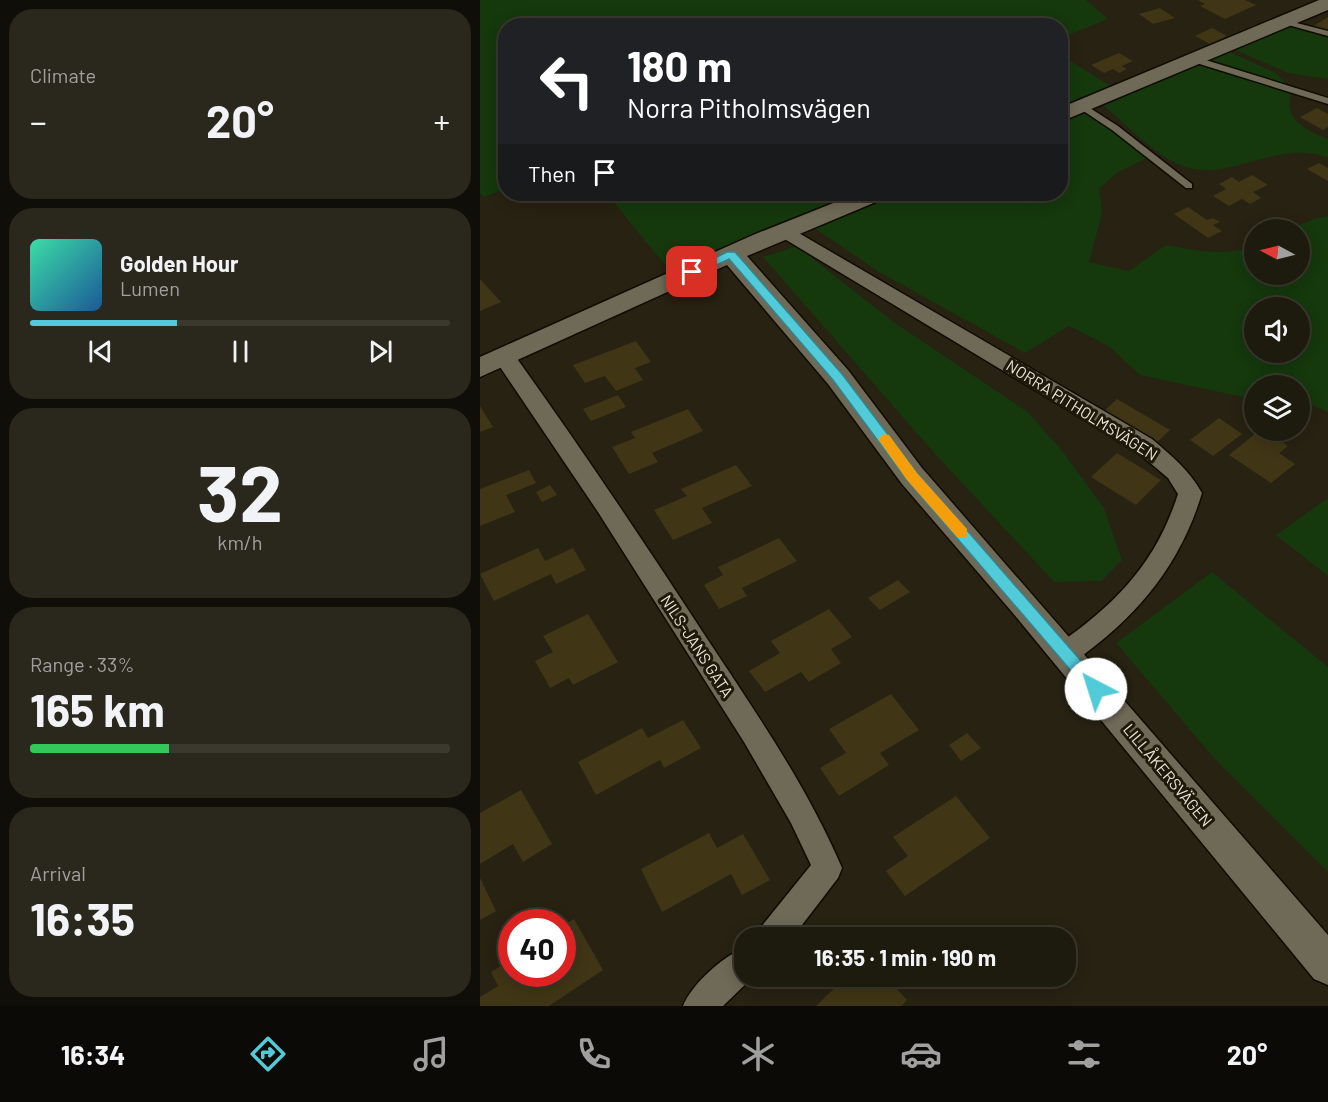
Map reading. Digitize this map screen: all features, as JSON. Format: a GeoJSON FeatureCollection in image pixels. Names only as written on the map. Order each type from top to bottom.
{"type":"FeatureCollection","features":[{"type":"Feature","properties":{"kind":"street"},"geometry":{"type":"LineString","coordinates":[[1068,112],[1328,3]]}},
{"type":"Feature","properties":{"kind":"street"},"geometry":{"type":"LineString","coordinates":[[480,368],[731,254],[858,201]]}},
{"type":"Feature","properties":{"kind":"street","name":"NORRA PITHOLMSVÄGEN"},"geometry":{"type":"LineString","coordinates":[[785,231],[1144,445],[1176,472],[1190,493],[1174,542],[1159,566],[1100,630],[1066,652]]}},
{"type":"Feature","properties":{"kind":"street","name":"LILLÅKERSVÄGEN"},"geometry":{"type":"LineString","coordinates":[[731,254],[838,377],[912,476],[1066,652],[1328,964]]}},
{"type":"Feature","properties":{"kind":"street","name":"NILS-JANS GATA"},"geometry":{"type":"LineString","coordinates":[[505,358],[595,484],[750,727],[816,841],[827,868],[781,927]]}},
{"type":"Feature","properties":{"kind":"street"},"geometry":{"type":"LineString","coordinates":[[699,1006],[734,973]]}},
{"type":"Feature","properties":{"kind":"lane"},"geometry":{"type":"LineString","coordinates":[[1284,21],[1328,34]]}},
{"type":"Feature","properties":{"kind":"lane"},"geometry":{"type":"LineString","coordinates":[[1193,59],[1328,101]]}},
{"type":"Feature","properties":{"kind":"lane"},"geometry":{"type":"LineString","coordinates":[[1082,106],[1115,128],[1189,186]]}},
{"type":"Feature","properties":{"kind":"green space"},"geometry":{"type":"Polygon","coordinates":[[[480,0],[1086,0],[1108,19],[1068,35],[1068,18],[498,18],[498,192],[484,197],[480,193],[480,0]]]}},
{"type":"Feature","properties":{"kind":"green space"},"geometry":{"type":"Polygon","coordinates":[[[1292,23],[1328,38],[1328,79],[1288,73],[1231,48],[1292,23]]]}},
{"type":"Feature","properties":{"kind":"green space"},"geometry":{"type":"Polygon","coordinates":[[[1228,51],[1276,73],[1292,90],[1290,108],[1293,116],[1303,127],[1328,139],[1328,158],[1310,153],[1291,153],[1217,170],[1200,170],[1183,166],[1151,147],[1102,104],[1228,51]]]}},
{"type":"Feature","properties":{"kind":"green space"},"geometry":{"type":"Polygon","coordinates":[[[1068,59],[1111,86],[1068,104],[1068,59]]]}},
{"type":"Feature","properties":{"kind":"green space"},"geometry":{"type":"Polygon","coordinates":[[[1087,109],[1148,158],[1118,172],[1099,189],[1102,214],[1089,262],[1129,271],[1166,245],[1222,252],[1244,249],[1244,285],[1310,285],[1310,221],[1328,216],[1328,412],[1310,404],[1310,375],[1244,375],[1244,397],[1140,375],[1110,347],[1069,326],[1025,353],[879,272],[813,227],[871,201],[1068,201],[1068,117],[1087,109]]]}},
{"type":"Feature","properties":{"kind":"green space"},"geometry":{"type":"Polygon","coordinates":[[[613,201],[836,201],[669,270],[613,201]]]}},
{"type":"Feature","properties":{"kind":"green space"},"geometry":{"type":"Polygon","coordinates":[[[797,246],[892,321],[1028,412],[1063,452],[1104,508],[1122,560],[1101,581],[1054,582],[936,455],[763,257],[797,246]]]}},
{"type":"Feature","properties":{"kind":"green space"},"geometry":{"type":"Polygon","coordinates":[[[1328,498],[1328,576],[1276,535],[1328,498]]]}},
{"type":"Feature","properties":{"kind":"green space"},"geometry":{"type":"Polygon","coordinates":[[[1212,572],[1328,667],[1328,872],[1214,758],[1116,643],[1212,572]]]}},
{"type":"Feature","properties":{"kind":"building"},"geometry":{"type":"Polygon","coordinates":[[[1198,0],[1245,0],[1256,5],[1225,19],[1200,6],[1205,4],[1198,0]]]}},
{"type":"Feature","properties":{"kind":"building"},"geometry":{"type":"Polygon","coordinates":[[[1160,8],[1175,18],[1153,24],[1139,14],[1160,8]]]}},
{"type":"Feature","properties":{"kind":"building"},"geometry":{"type":"Polygon","coordinates":[[[1328,17],[1328,33],[1312,27],[1328,17]]]}},
{"type":"Feature","properties":{"kind":"building"},"geometry":{"type":"Polygon","coordinates":[[[1212,28],[1227,36],[1210,44],[1195,36],[1212,28]]]}},
{"type":"Feature","properties":{"kind":"building"},"geometry":{"type":"Polygon","coordinates":[[[1119,53],[1133,61],[1122,66],[1127,69],[1119,73],[1113,69],[1104,73],[1091,65],[1119,53]]]}},
{"type":"Feature","properties":{"kind":"building"},"geometry":{"type":"Polygon","coordinates":[[[1317,108],[1328,114],[1328,127],[1323,130],[1300,117],[1317,108]]]}},
{"type":"Feature","properties":{"kind":"building"},"geometry":{"type":"Polygon","coordinates":[[[1319,163],[1328,168],[1328,181],[1307,169],[1319,163]]]}},
{"type":"Feature","properties":{"kind":"building"},"geometry":{"type":"Polygon","coordinates":[[[1252,175],[1268,185],[1253,192],[1261,198],[1250,204],[1242,199],[1229,206],[1213,196],[1226,189],[1219,184],[1232,177],[1239,182],[1252,175]]]}},
{"type":"Feature","properties":{"kind":"building"},"geometry":{"type":"Polygon","coordinates":[[[1188,207],[1207,220],[1213,218],[1220,222],[1213,225],[1222,231],[1208,238],[1174,214],[1188,207]]]}},
{"type":"Feature","properties":{"kind":"building"},"geometry":{"type":"Polygon","coordinates":[[[480,279],[501,302],[480,311],[480,279]]]}},
{"type":"Feature","properties":{"kind":"building"},"geometry":{"type":"Polygon","coordinates":[[[636,341],[651,362],[635,368],[643,380],[616,391],[605,376],[585,383],[573,365],[636,341]]]}},
{"type":"Feature","properties":{"kind":"building"},"geometry":{"type":"Polygon","coordinates":[[[618,395],[626,407],[591,421],[583,409],[618,395]]]}},
{"type":"Feature","properties":{"kind":"building"},"geometry":{"type":"Polygon","coordinates":[[[1117,399],[1170,430],[1155,444],[1103,412],[1117,399]]]}},
{"type":"Feature","properties":{"kind":"building"},"geometry":{"type":"Polygon","coordinates":[[[480,406],[493,427],[480,432],[480,406]]]}},
{"type":"Feature","properties":{"kind":"building"},"geometry":{"type":"Polygon","coordinates":[[[688,409],[703,431],[652,453],[658,462],[629,474],[612,447],[635,438],[631,432],[688,409]]]}},
{"type":"Feature","properties":{"kind":"building"},"geometry":{"type":"Polygon","coordinates":[[[1219,418],[1242,434],[1213,456],[1190,440],[1219,418]]]}},
{"type":"Feature","properties":{"kind":"building"},"geometry":{"type":"Polygon","coordinates":[[[1246,441],[1281,441],[1288,446],[1279,453],[1295,464],[1271,483],[1229,455],[1246,441]]]}},
{"type":"Feature","properties":{"kind":"building"},"geometry":{"type":"Polygon","coordinates":[[[1117,453],[1161,480],[1136,505],[1091,477],[1117,453]]]}},
{"type":"Feature","properties":{"kind":"building"},"geometry":{"type":"Polygon","coordinates":[[[736,465],[752,486],[702,508],[712,523],[673,540],[654,510],[687,496],[681,489],[736,465]]]}},
{"type":"Feature","properties":{"kind":"building"},"geometry":{"type":"Polygon","coordinates":[[[529,470],[536,483],[506,495],[515,512],[480,526],[480,489],[529,470]]]}},
{"type":"Feature","properties":{"kind":"building"},"geometry":{"type":"Polygon","coordinates":[[[550,485],[557,495],[542,502],[536,492],[550,485]]]}},
{"type":"Feature","properties":{"kind":"building"},"geometry":{"type":"Polygon","coordinates":[[[779,538],[797,561],[742,588],[747,596],[719,609],[704,585],[723,575],[718,567],[779,538]]]}},
{"type":"Feature","properties":{"kind":"building"},"geometry":{"type":"Polygon","coordinates":[[[538,548],[545,561],[573,548],[586,570],[556,584],[551,574],[494,601],[480,574],[538,548]]]}},
{"type":"Feature","properties":{"kind":"building"},"geometry":{"type":"Polygon","coordinates":[[[898,580],[910,592],[880,610],[868,598],[898,580]]]}},
{"type":"Feature","properties":{"kind":"building"},"geometry":{"type":"Polygon","coordinates":[[[829,609],[852,637],[831,649],[841,663],[809,682],[801,672],[765,692],[749,671],[780,653],[771,641],[829,609]]]}},
{"type":"Feature","properties":{"kind":"building"},"geometry":{"type":"Polygon","coordinates":[[[588,614],[618,662],[573,685],[569,678],[550,688],[535,661],[553,652],[543,636],[588,614]]]}},
{"type":"Feature","properties":{"kind":"building"},"geometry":{"type":"Polygon","coordinates":[[[891,694],[919,730],[880,753],[889,765],[839,796],[820,768],[846,753],[829,729],[891,694]]]}},
{"type":"Feature","properties":{"kind":"building"},"geometry":{"type":"Polygon","coordinates":[[[683,720],[701,748],[664,768],[660,760],[596,795],[578,762],[642,728],[648,738],[683,720]]]}},
{"type":"Feature","properties":{"kind":"building"},"geometry":{"type":"Polygon","coordinates":[[[967,733],[981,748],[961,761],[949,745],[967,733]]]}},
{"type":"Feature","properties":{"kind":"building"},"geometry":{"type":"Polygon","coordinates":[[[521,790],[552,844],[523,862],[513,844],[480,864],[480,813],[521,790]]]}},
{"type":"Feature","properties":{"kind":"building"},"geometry":{"type":"Polygon","coordinates":[[[956,796],[990,838],[905,896],[886,871],[908,856],[893,837],[956,796]]]}},
{"type":"Feature","properties":{"kind":"building"},"geometry":{"type":"Polygon","coordinates":[[[709,833],[717,848],[743,834],[770,880],[742,895],[731,874],[662,912],[641,869],[709,833]]]}},
{"type":"Feature","properties":{"kind":"building"},"geometry":{"type":"Polygon","coordinates":[[[480,878],[496,911],[480,920],[480,878]]]}},
{"type":"Feature","properties":{"kind":"building"},"geometry":{"type":"Polygon","coordinates":[[[576,923],[603,970],[549,1006],[480,1006],[480,997],[498,986],[576,987],[576,923]]]}},
{"type":"Feature","properties":{"kind":"building"},"geometry":{"type":"Polygon","coordinates":[[[498,968],[498,986],[491,972],[498,968]]]}},
{"type":"Feature","properties":{"kind":"building"},"geometry":{"type":"Polygon","coordinates":[[[836,987],[895,987],[907,1000],[901,1006],[816,1006],[836,987]]]}},
{"type":"Feature","properties":{"kind":"slow traffic"},"geometry":{"type":"LineString","coordinates":[[884,439],[912,476],[962,533]]}},
{"type":"Feature","properties":{"kind":"route"},"geometry":{"type":"LineString","coordinates":[[692,272],[731,254],[838,377],[912,476],[1096,689]]}}]}
